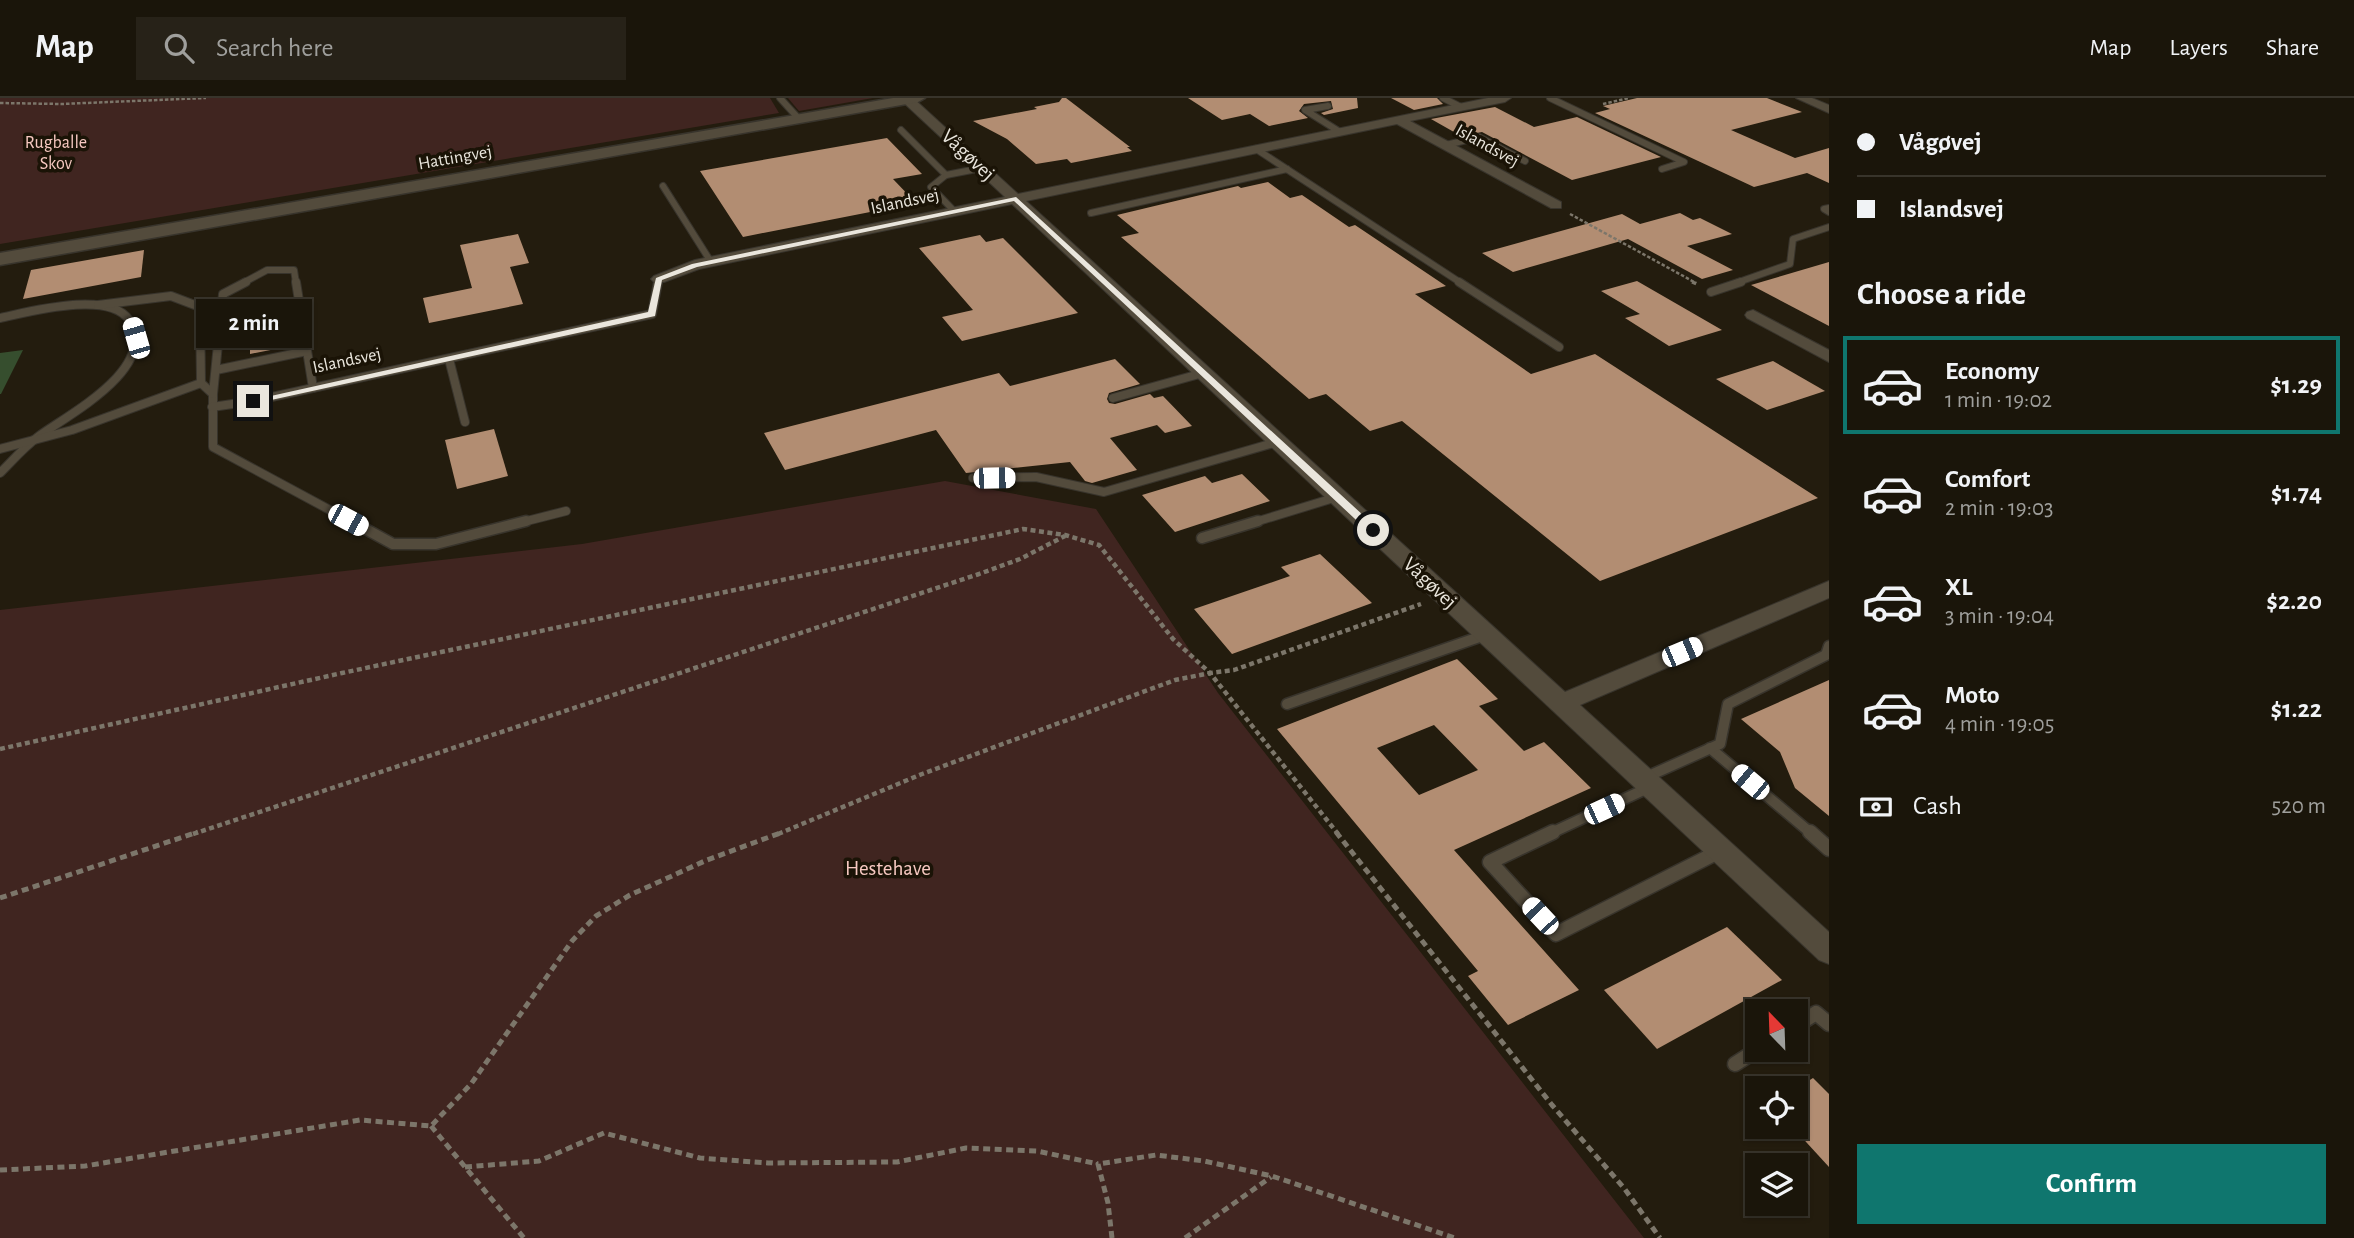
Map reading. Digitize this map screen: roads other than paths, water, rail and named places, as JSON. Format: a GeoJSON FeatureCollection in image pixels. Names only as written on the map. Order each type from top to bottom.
{"type":"FeatureCollection","features":[{"type":"Feature","properties":{"kind":"street","name":"Islandsvej"},"geometry":{"type":"LineString","coordinates":[[659,279],[711,262],[1505,98]]}},
{"type":"Feature","properties":{"kind":"street"},"geometry":{"type":"LineString","coordinates":[[1802,98],[1829,108]]}},
{"type":"Feature","properties":{"kind":"street","name":"Hattingvej"},"geometry":{"type":"LineString","coordinates":[[0,259],[913,99]]}},
{"type":"Feature","properties":{"kind":"street","name":"Vågøvej"},"geometry":{"type":"LineString","coordinates":[[913,99],[982,168],[1829,951]]}},
{"type":"Feature","properties":{"kind":"street","name":"Islandsvej"},"geometry":{"type":"LineString","coordinates":[[1399,120],[1556,205]]}},
{"type":"Feature","properties":{"kind":"street"},"geometry":{"type":"LineString","coordinates":[[1753,316],[1829,357]]}},
{"type":"Feature","properties":{"kind":"street"},"geometry":{"type":"LineString","coordinates":[[1559,704],[1829,589]]}},
{"type":"Feature","properties":{"kind":"lane"},"geometry":{"type":"LineString","coordinates":[[780,98],[799,119]]}},
{"type":"Feature","properties":{"kind":"lane"},"geometry":{"type":"LineString","coordinates":[[1443,98],[1461,107]]}},
{"type":"Feature","properties":{"kind":"lane"},"geometry":{"type":"LineString","coordinates":[[1549,98],[1684,162],[1662,169]]}},
{"type":"Feature","properties":{"kind":"lane"},"geometry":{"type":"LineString","coordinates":[[1328,106],[1305,110],[1340,132]]}},
{"type":"Feature","properties":{"kind":"lane"},"geometry":{"type":"LineString","coordinates":[[901,130],[946,175]]}},
{"type":"Feature","properties":{"kind":"lane"},"geometry":{"type":"LineString","coordinates":[[1446,145],[1479,137],[1525,161]]}},
{"type":"Feature","properties":{"kind":"lane"},"geometry":{"type":"LineString","coordinates":[[1256,149],[1559,347]]}},
{"type":"Feature","properties":{"kind":"lane"},"geometry":{"type":"LineString","coordinates":[[955,212],[931,187],[946,175],[982,168]]}},
{"type":"Feature","properties":{"kind":"lane"},"geometry":{"type":"LineString","coordinates":[[1091,213],[1287,169]]}},
{"type":"Feature","properties":{"kind":"lane"},"geometry":{"type":"LineString","coordinates":[[663,186],[711,262]]}},
{"type":"Feature","properties":{"kind":"lane"},"geometry":{"type":"LineString","coordinates":[[1711,292],[1790,264],[1793,239],[1829,226]]}},
{"type":"Feature","properties":{"kind":"lane"},"geometry":{"type":"LineString","coordinates":[[313,388],[293,270],[267,270],[223,294],[212,407],[213,446],[393,544],[436,544],[566,511]]}},
{"type":"Feature","properties":{"kind":"lane","name":"Islandsvej"},"geometry":{"type":"LineString","coordinates":[[212,407],[253,401],[652,314],[659,279]]}},
{"type":"Feature","properties":{"kind":"lane"},"geometry":{"type":"LineString","coordinates":[[98,305],[171,296],[200,307],[201,383],[213,394]]}},
{"type":"Feature","properties":{"kind":"lane"},"geometry":{"type":"LineString","coordinates":[[0,317],[82,304],[113,307],[131,321],[136,338],[131,359],[100,393],[29,443],[0,473]]}},
{"type":"Feature","properties":{"kind":"lane"},"geometry":{"type":"LineString","coordinates":[[200,324],[220,320]]}},
{"type":"Feature","properties":{"kind":"lane"},"geometry":{"type":"LineString","coordinates":[[216,370],[307,351]]}},
{"type":"Feature","properties":{"kind":"lane"},"geometry":{"type":"LineString","coordinates":[[449,359],[465,422]]}},
{"type":"Feature","properties":{"kind":"lane"},"geometry":{"type":"LineString","coordinates":[[1113,398],[1203,373]]}},
{"type":"Feature","properties":{"kind":"lane"},"geometry":{"type":"LineString","coordinates":[[0,449],[72,430],[201,383]]}},
{"type":"Feature","properties":{"kind":"lane"},"geometry":{"type":"LineString","coordinates":[[972,478],[1036,477],[1104,492],[1277,442]]}},
{"type":"Feature","properties":{"kind":"lane"},"geometry":{"type":"LineString","coordinates":[[1202,538],[1337,497]]}},
{"type":"Feature","properties":{"kind":"lane"},"geometry":{"type":"LineString","coordinates":[[1287,704],[1485,635]]}},
{"type":"Feature","properties":{"kind":"lane"},"geometry":{"type":"LineString","coordinates":[[1720,851],[1556,934],[1490,862],[1720,744],[1728,704],[1826,654],[1829,646]]}},
{"type":"Feature","properties":{"kind":"lane"},"geometry":{"type":"LineString","coordinates":[[1710,748],[1829,849]]}},
{"type":"Feature","properties":{"kind":"lane"},"geometry":{"type":"LineString","coordinates":[[1808,1018],[1816,1013],[1829,1024]]}},
{"type":"Feature","properties":{"kind":"lane"},"geometry":{"type":"LineString","coordinates":[[1735,1064],[1745,1058]]}},
{"type":"Feature","properties":{"kind":"park label","name":"Rugballe Skov"},"geometry":{"type":"Point","coordinates":[56,153]}},
{"type":"Feature","properties":{"kind":"park label","name":"Hestehave"},"geometry":{"type":"Point","coordinates":[888,868]}}]}
